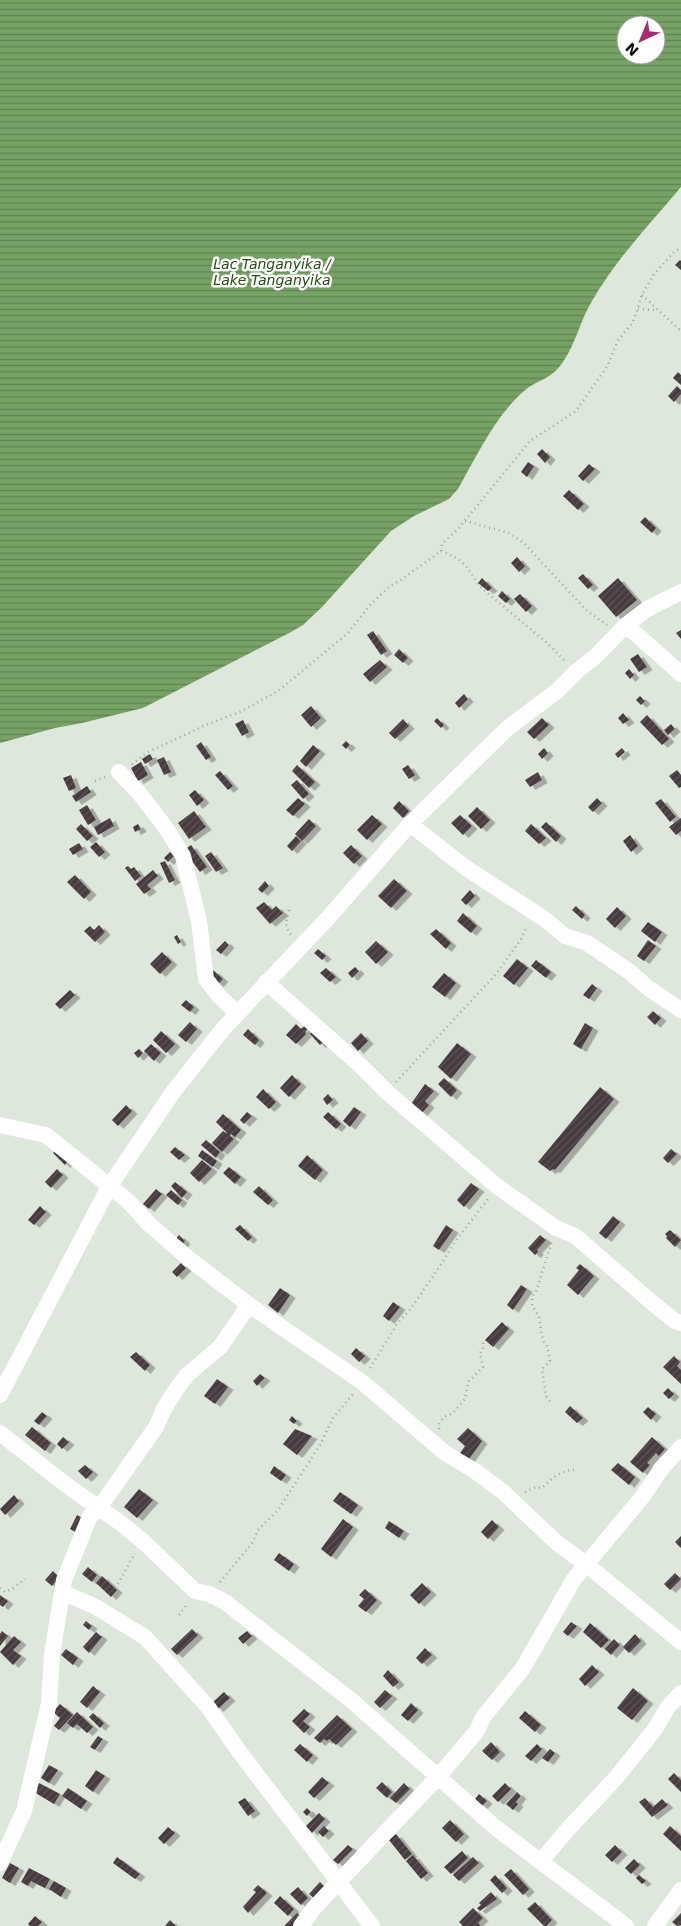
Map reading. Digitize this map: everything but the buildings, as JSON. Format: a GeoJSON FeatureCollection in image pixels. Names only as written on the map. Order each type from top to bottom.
{"type":"FeatureCollection","features":[{"type":"Feature","properties":{"kind":"street"},"geometry":{"type":"LineString","coordinates":[[0,1395],[109,1187],[173,1092],[237,1013],[328,918],[410,824],[509,727],[557,691],[577,671],[595,657],[622,629],[647,609],[681,592]]}},
{"type":"Feature","properties":{"kind":"street"},"geometry":{"type":"LineString","coordinates":[[622,629],[681,674]]}},
{"type":"Feature","properties":{"kind":"street"},"geometry":{"type":"LineString","coordinates":[[119,772],[140,794],[162,823],[183,856],[199,921],[206,979],[219,996],[237,1013]]}},
{"type":"Feature","properties":{"kind":"street"},"geometry":{"type":"LineString","coordinates":[[410,824],[466,868],[546,920],[566,936],[587,943],[681,1010]]}},
{"type":"Feature","properties":{"kind":"street"},"geometry":{"type":"LineString","coordinates":[[266,982],[361,1066],[387,1092],[498,1187],[556,1228],[575,1236],[648,1299],[681,1324]]}},
{"type":"Feature","properties":{"kind":"street"},"geometry":{"type":"LineString","coordinates":[[0,1126],[46,1135],[128,1201],[149,1224],[188,1258],[362,1382],[454,1460],[475,1470],[502,1491],[556,1542],[681,1642]]}},
{"type":"Feature","properties":{"kind":"street"},"geometry":{"type":"LineString","coordinates":[[0,1863],[24,1811],[47,1712],[52,1655],[64,1580],[90,1516],[99,1508],[156,1426],[164,1408],[187,1375],[220,1347],[250,1304]]}},
{"type":"Feature","properties":{"kind":"street"},"geometry":{"type":"LineString","coordinates":[[0,1433],[65,1484],[122,1524],[195,1591],[209,1594],[225,1602],[351,1700],[496,1828],[626,1926]]}},
{"type":"Feature","properties":{"kind":"street"},"geometry":{"type":"LineString","coordinates":[[301,1926],[314,1908],[339,1883],[350,1868],[438,1777],[476,1732],[484,1716],[523,1668],[566,1591],[643,1496],[662,1468],[681,1447]]}},
{"type":"Feature","properties":{"kind":"street"},"geometry":{"type":"LineString","coordinates":[[62,1592],[96,1607],[145,1637],[208,1707],[372,1926]]}},
{"type":"Feature","properties":{"kind":"street"},"geometry":{"type":"LineString","coordinates":[[541,1861],[568,1829],[615,1780],[655,1729],[668,1707],[681,1693]]}},
{"type":"Feature","properties":{"kind":"street"},"geometry":{"type":"LineString","coordinates":[[655,1926],[681,1890]]}},
{"type":"Feature","properties":{"kind":"path"},"geometry":{"type":"LineString","coordinates":[[94,781],[119,772],[148,752],[206,725],[242,711],[278,691],[348,633],[370,605],[390,586],[441,551],[442,544],[465,521],[530,441],[576,411],[608,365],[617,342],[633,322],[642,295],[654,274],[674,252],[681,248]]}},
{"type":"Feature","properties":{"kind":"path"},"geometry":{"type":"LineString","coordinates":[[642,295],[681,330]]}},
{"type":"Feature","properties":{"kind":"path"},"geometry":{"type":"LineString","coordinates":[[637,309],[659,310]]}},
{"type":"Feature","properties":{"kind":"path"},"geometry":{"type":"LineString","coordinates":[[465,521],[509,533],[524,543],[587,611],[622,629]]}},
{"type":"Feature","properties":{"kind":"path"},"geometry":{"type":"LineString","coordinates":[[441,551],[459,558],[479,586],[546,642],[554,652],[577,671]]}},
{"type":"Feature","properties":{"kind":"path"},"geometry":{"type":"LineString","coordinates":[[289,910],[286,922],[288,931],[302,945]]}},
{"type":"Feature","properties":{"kind":"path"},"geometry":{"type":"LineString","coordinates":[[387,1092],[497,973],[521,939],[533,912]]}},
{"type":"Feature","properties":{"kind":"path"},"geometry":{"type":"LineString","coordinates":[[550,1401],[546,1396],[542,1369],[550,1361],[547,1346],[543,1341],[539,1317],[533,1309],[532,1296],[536,1292],[556,1228]]}},
{"type":"Feature","properties":{"kind":"path"},"geometry":{"type":"LineString","coordinates":[[434,1442],[439,1431],[439,1424],[465,1399],[468,1382],[483,1367],[480,1352],[483,1348],[483,1342]]}},
{"type":"Feature","properties":{"kind":"path"},"geometry":{"type":"LineString","coordinates":[[502,1491],[518,1494],[536,1487],[542,1488],[558,1474],[567,1470],[574,1470]]}},
{"type":"Feature","properties":{"kind":"path"},"geometry":{"type":"LineString","coordinates":[[118,1584],[132,1558],[146,1544]]}},
{"type":"Feature","properties":{"kind":"path"},"geometry":{"type":"LineString","coordinates":[[0,1588],[5,1592],[12,1590],[26,1579]]}},
{"type":"Feature","properties":{"kind":"water","name":"Lac Tanganyika / Lake Tanganyika"},"geometry":{"type":"Polygon","coordinates":[[[0,0],[681,0],[681,187],[634,242],[601,286],[563,362],[549,376],[524,391],[504,412],[487,437],[458,489],[449,499],[414,516],[391,531],[322,607],[303,625],[143,708],[0,743],[0,0]]]}}]}
